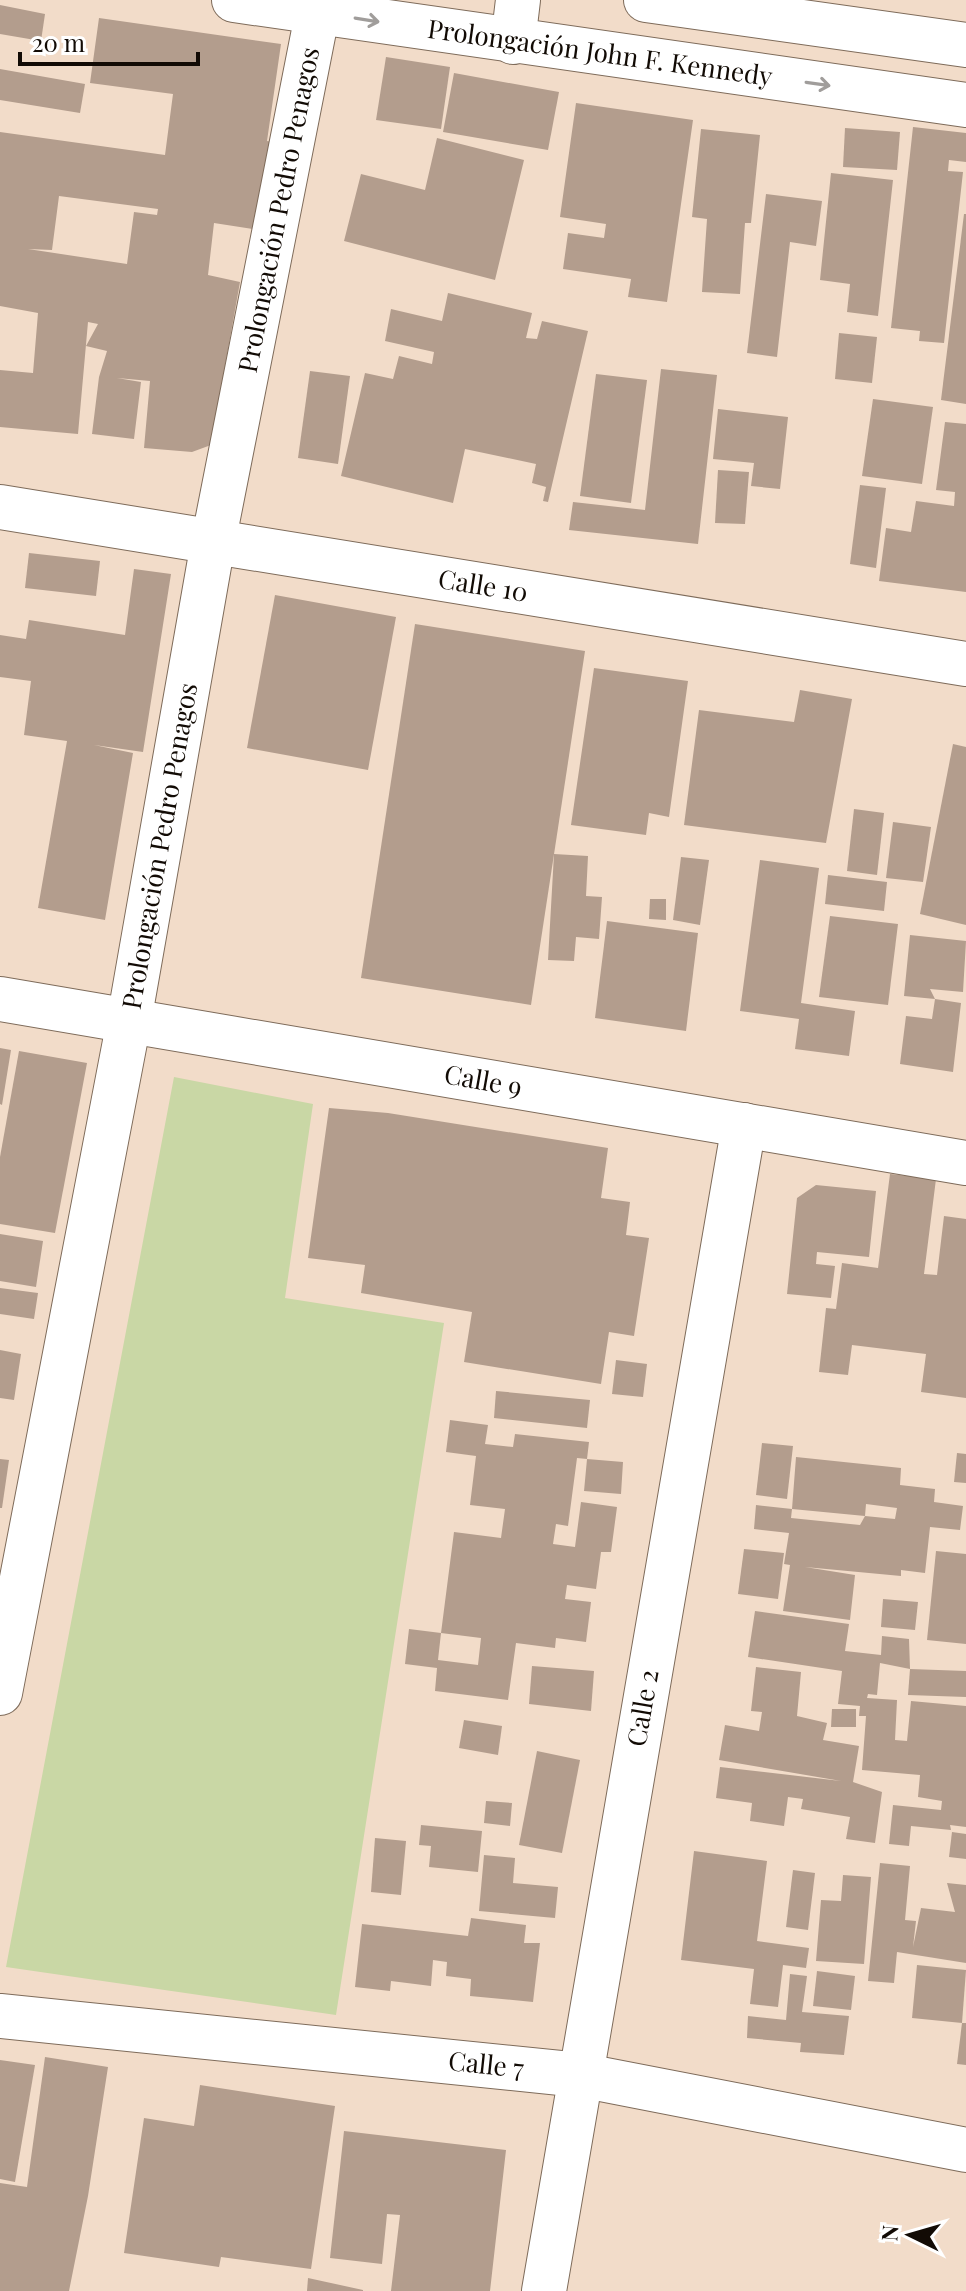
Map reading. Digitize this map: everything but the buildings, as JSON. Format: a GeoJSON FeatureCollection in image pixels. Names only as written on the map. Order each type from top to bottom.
{"type":"FeatureCollection","features":[{"type":"Feature","properties":{"kind":"street","name":"Prolongación John F. Kennedy"},"geometry":{"type":"LineString","coordinates":[[234,0],[515,21],[966,105]]}},
{"type":"Feature","properties":{"kind":"street"},"geometry":{"type":"LineString","coordinates":[[646,0],[966,45]]}},
{"type":"Feature","properties":{"kind":"street","name":"Prolongación Pedro Penagos"},"geometry":{"type":"LineString","coordinates":[[0,1693],[129,1021],[213,543],[319,6]]}},
{"type":"Feature","properties":{"kind":"street","name":"Calle 10"},"geometry":{"type":"LineString","coordinates":[[0,507],[966,664]]}},
{"type":"Feature","properties":{"kind":"street","name":"Calle 9"},"geometry":{"type":"LineString","coordinates":[[0,999],[966,1163]]}},
{"type":"Feature","properties":{"kind":"street","name":"Calle 2"},"geometry":{"type":"LineString","coordinates":[[544,2291],[744,1125]]}},
{"type":"Feature","properties":{"kind":"street","name":"Calle 7"},"geometry":{"type":"LineString","coordinates":[[0,2016],[580,2075],[966,2150]]}},
{"type":"Feature","properties":{"kind":"green space"},"geometry":{"type":"Polygon","coordinates":[[[174,1077],[313,1104],[285,1298],[444,1323],[336,2015],[6,1967],[174,1077]]]}}]}
